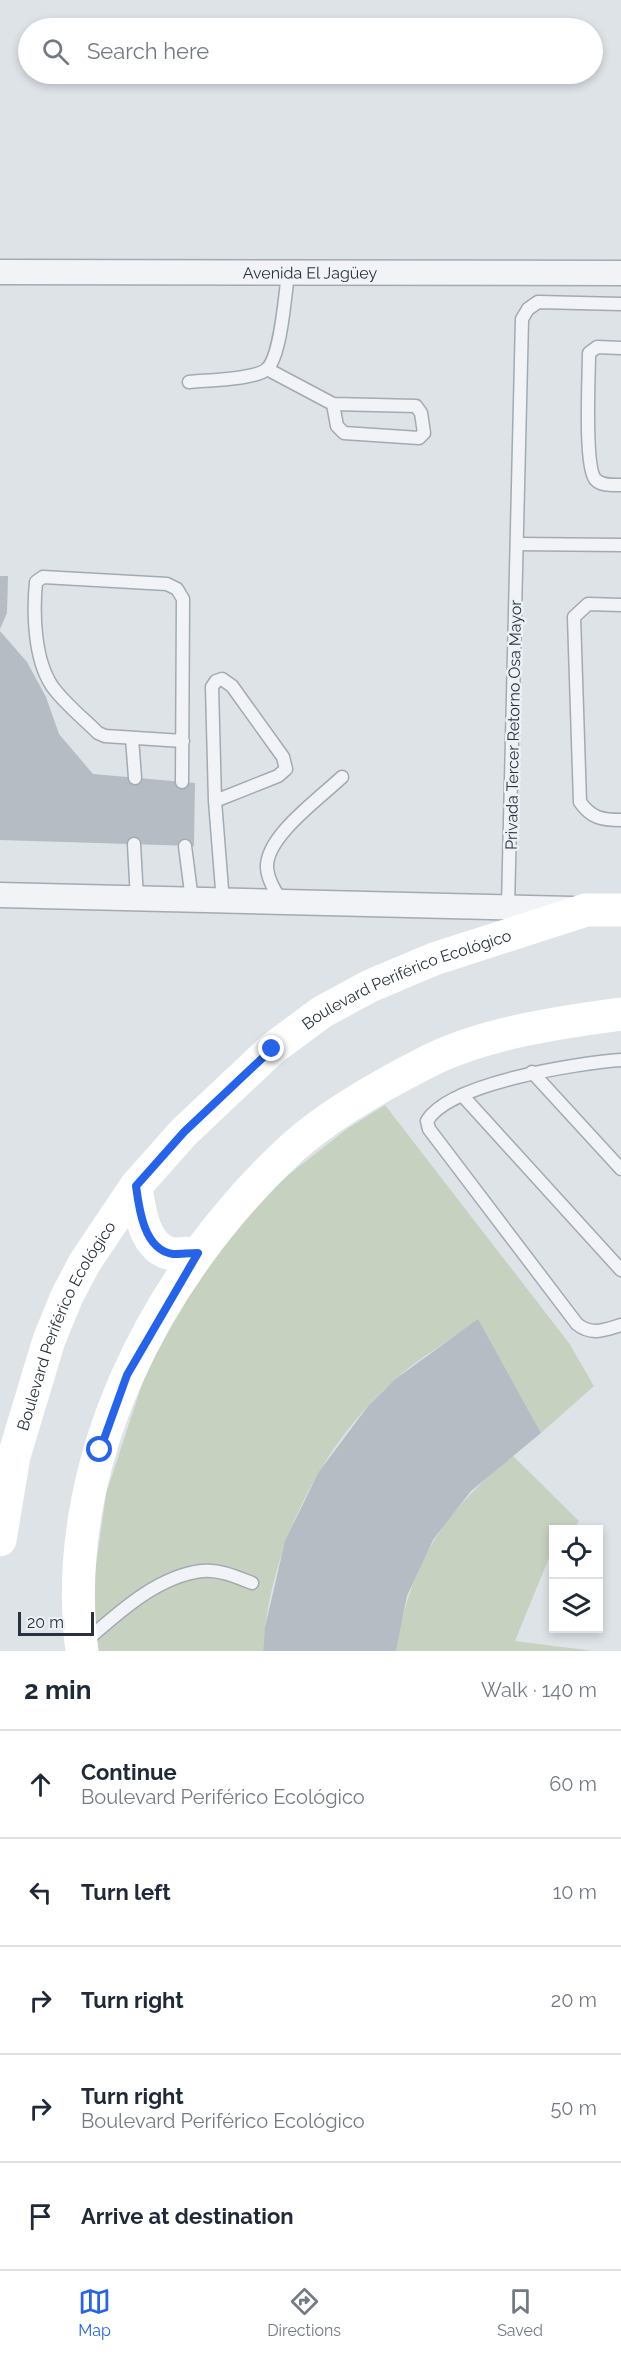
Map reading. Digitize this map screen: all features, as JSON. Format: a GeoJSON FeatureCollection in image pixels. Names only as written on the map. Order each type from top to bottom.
{"type":"FeatureCollection","features":[{"type":"Feature","properties":{"kind":"street","name":"Avenida El Jagüey"},"geometry":{"type":"LineString","coordinates":[[0,272],[621,273]]}},
{"type":"Feature","properties":{"kind":"street"},"geometry":{"type":"LineString","coordinates":[[0,895],[223,902],[508,906],[586,910]]}},
{"type":"Feature","properties":{"kind":"street"},"geometry":{"type":"LineString","coordinates":[[487,943],[500,928],[508,906]]}},
{"type":"Feature","properties":{"kind":"street","name":"Boulevard Periférico Ecológico"},"geometry":{"type":"LineString","coordinates":[[0,1540],[14,1456],[49,1340],[67,1296],[85,1262],[136,1186],[184,1132],[272,1049],[322,1012],[370,986],[413,968],[586,910],[621,910]]}},
{"type":"Feature","properties":{"kind":"street"},"geometry":{"type":"LineString","coordinates":[[82,1648],[79,1579],[85,1516],[100,1450],[127,1375],[198,1253],[253,1187],[292,1148],[333,1117],[425,1062],[492,1038],[564,1022],[621,1014]]}},
{"type":"Feature","properties":{"kind":"street"},"geometry":{"type":"LineString","coordinates":[[136,1186],[140,1216],[158,1246],[171,1254],[198,1253]]}},
{"type":"Feature","properties":{"kind":"lane"},"geometry":{"type":"LineString","coordinates":[[189,382],[253,375],[267,369],[275,354],[288,274]]}},
{"type":"Feature","properties":{"kind":"lane","name":"Privada Tercer Retorno Osa Mayor"},"geometry":{"type":"LineString","coordinates":[[508,906],[522,319],[528,309],[538,302],[621,304]]}},
{"type":"Feature","properties":{"kind":"lane"},"geometry":{"type":"LineString","coordinates":[[621,348],[597,347],[589,353],[589,416],[590,470],[596,481],[607,485],[621,485]]}},
{"type":"Feature","properties":{"kind":"lane"},"geometry":{"type":"LineString","coordinates":[[267,369],[333,404],[416,406],[422,413],[424,433],[419,438],[344,433],[338,426],[333,404]]}},
{"type":"Feature","properties":{"kind":"lane"},"geometry":{"type":"LineString","coordinates":[[517,544],[621,545]]}},
{"type":"Feature","properties":{"kind":"lane"},"geometry":{"type":"LineString","coordinates":[[182,782],[183,741],[184,631],[183,599],[177,589],[166,584],[43,577],[36,582],[37,634],[46,675],[54,688],[98,733],[111,737],[183,741]]}},
{"type":"Feature","properties":{"kind":"lane"},"geometry":{"type":"LineString","coordinates":[[621,604],[588,604],[574,617],[580,802],[588,814],[603,819],[621,820]]}},
{"type":"Feature","properties":{"kind":"lane"},"geometry":{"type":"LineString","coordinates":[[215,801],[278,776],[286,769],[284,757],[232,686],[222,679],[216,681],[212,687],[215,801],[223,902]]}},
{"type":"Feature","properties":{"kind":"lane"},"geometry":{"type":"LineString","coordinates":[[132,738],[135,778]]}},
{"type":"Feature","properties":{"kind":"lane"},"geometry":{"type":"LineString","coordinates":[[282,902],[268,878],[269,852],[277,838],[342,777]]}},
{"type":"Feature","properties":{"kind":"lane"},"geometry":{"type":"LineString","coordinates":[[134,844],[137,899]]}},
{"type":"Feature","properties":{"kind":"lane"},"geometry":{"type":"LineString","coordinates":[[185,846],[192,900]]}},
{"type":"Feature","properties":{"kind":"lane"},"geometry":{"type":"LineString","coordinates":[[621,1060],[532,1072],[462,1095],[431,1112],[427,1120],[429,1129],[577,1324],[585,1330],[594,1332],[621,1325]]}},
{"type":"Feature","properties":{"kind":"lane"},"geometry":{"type":"LineString","coordinates":[[532,1072],[621,1169]]}},
{"type":"Feature","properties":{"kind":"lane"},"geometry":{"type":"LineString","coordinates":[[462,1095],[621,1270]]}},
{"type":"Feature","properties":{"kind":"lane"},"geometry":{"type":"LineString","coordinates":[[82,1648],[117,1614],[178,1577],[204,1571],[224,1573],[252,1582]]}},
{"type":"Feature","properties":{"kind":"green space"},"geometry":{"type":"Polygon","coordinates":[[[385,1105],[569,1343],[594,1386],[541,1433],[478,1320],[393,1381],[366,1408],[320,1470],[287,1539],[275,1576],[267,1613],[263,1651],[93,1651],[92,1594],[106,1494],[148,1366],[212,1251],[287,1176],[347,1129],[385,1105]]]}},
{"type":"Feature","properties":{"kind":"green space"},"geometry":{"type":"Polygon","coordinates":[[[512,1455],[579,1521],[576,1525],[549,1525],[549,1558],[515,1641],[593,1651],[396,1651],[402,1619],[421,1564],[449,1519],[512,1455]]]}},
{"type":"Feature","properties":{"kind":"building"},"geometry":{"type":"Polygon","coordinates":[[[0,576],[8,576],[7,613],[0,629],[0,576]]]}},
{"type":"Feature","properties":{"kind":"building"},"geometry":{"type":"Polygon","coordinates":[[[0,631],[27,662],[46,697],[59,734],[93,774],[195,783],[194,846],[0,840],[0,631]]]}},
{"type":"Feature","properties":{"kind":"building"},"geometry":{"type":"Polygon","coordinates":[[[478,1319],[541,1433],[471,1491],[433,1540],[407,1596],[396,1651],[263,1651],[265,1627],[285,1541],[318,1473],[368,1406],[394,1380],[478,1319]]]}},
{"type":"Feature","properties":{"kind":"route"},"geometry":{"type":"LineString","coordinates":[[100,1450],[127,1375],[154,1325],[198,1253],[171,1254],[158,1246],[146,1231],[140,1216],[136,1186],[184,1132],[272,1049]]}}]}
